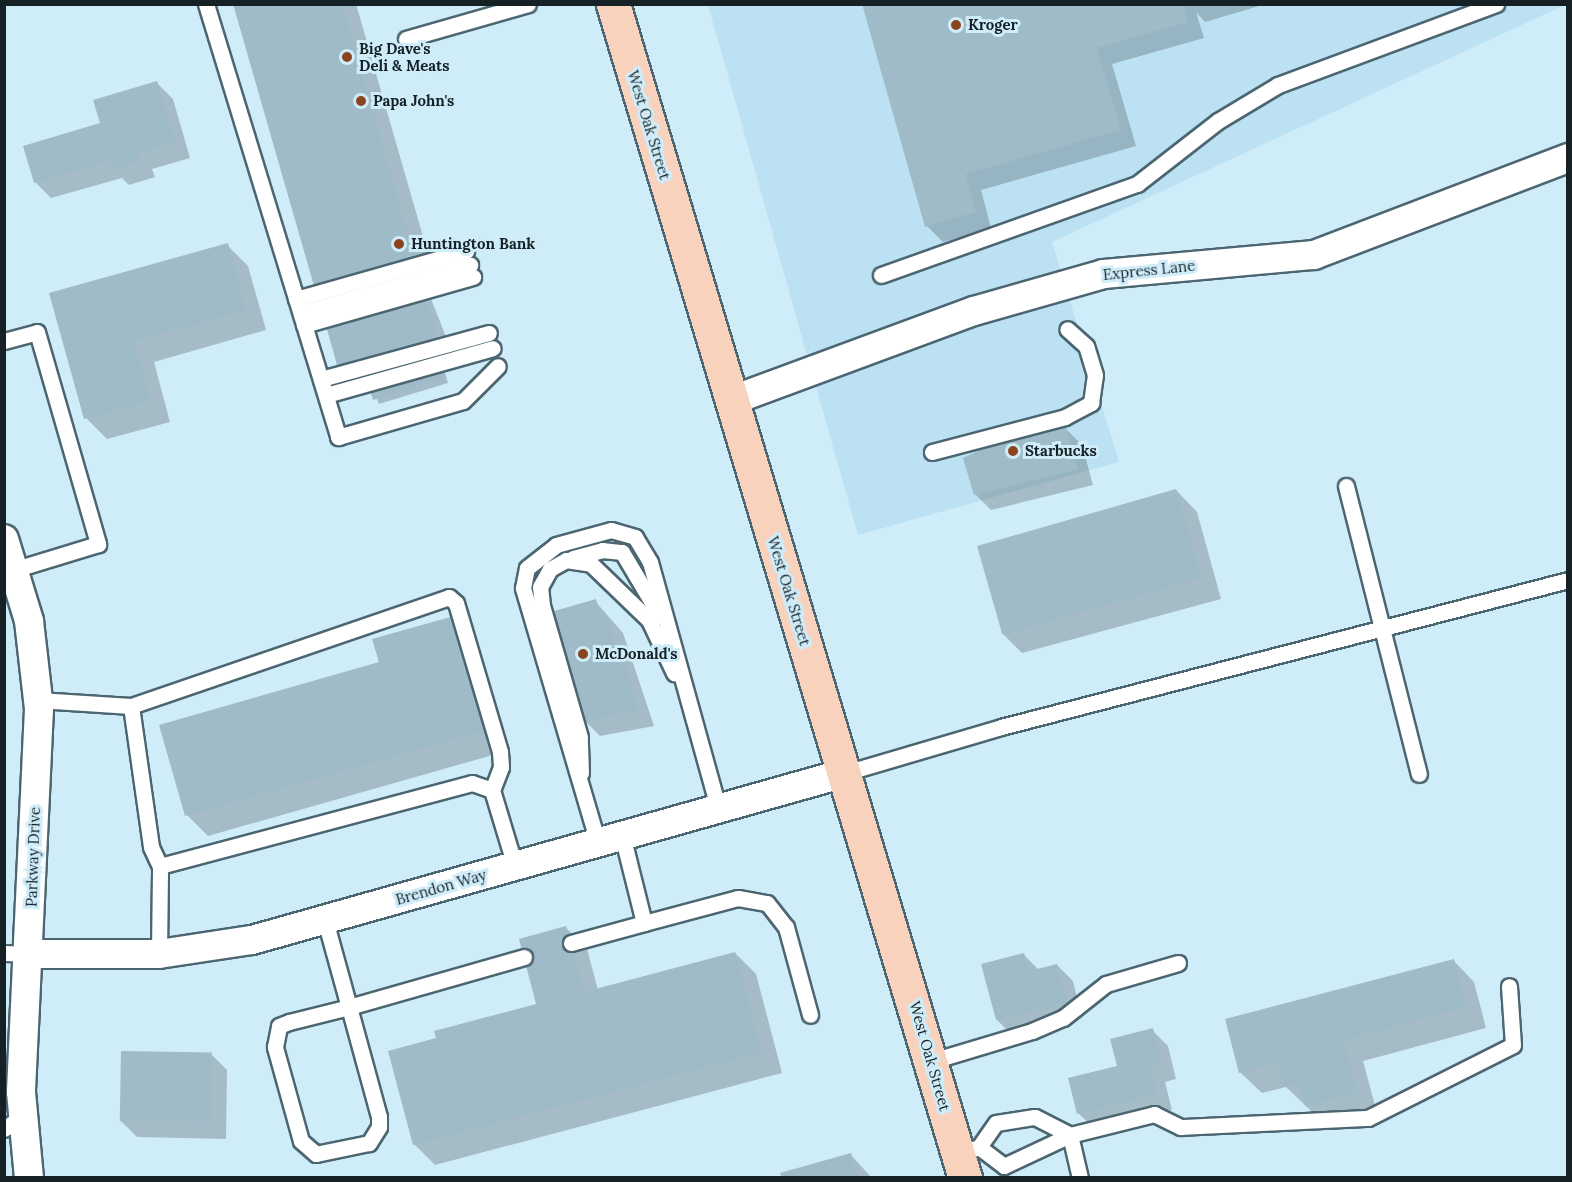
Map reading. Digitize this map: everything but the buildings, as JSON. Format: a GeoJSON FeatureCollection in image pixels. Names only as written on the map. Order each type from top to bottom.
{"type":"FeatureCollection","features":[{"type":"Feature","properties":{"kind":"main road","name":"West Oak Street"},"geometry":{"type":"LineString","coordinates":[[613,4],[932,1061],[968,1160]]}},
{"type":"Feature","properties":{"kind":"street","name":"Express Lane"},"geometry":{"type":"LineString","coordinates":[[733,400],[974,311],[1104,274],[1314,255],[1568,158]]}},
{"type":"Feature","properties":{"kind":"street","name":"Parkway Drive"},"geometry":{"type":"LineString","coordinates":[[4,539],[28,621],[38,699],[17,954],[13,1122],[29,1178]]}},
{"type":"Feature","properties":{"kind":"street","name":"Brendon Way"},"geometry":{"type":"LineString","coordinates":[[17,954],[159,954],[252,940],[610,839],[719,811],[845,773]]}},
{"type":"Feature","properties":{"kind":"lane"},"geometry":{"type":"LineString","coordinates":[[206,4],[338,437],[463,401],[498,366]]}},
{"type":"Feature","properties":{"kind":"lane"},"geometry":{"type":"LineString","coordinates":[[406,39],[528,4]]}},
{"type":"Feature","properties":{"kind":"lane"},"geometry":{"type":"LineString","coordinates":[[881,275],[1137,184],[1218,121],[1269,89],[1462,10],[1496,4]]}},
{"type":"Feature","properties":{"kind":"lane"},"geometry":{"type":"LineString","coordinates":[[300,312],[470,264],[300,312]]}},
{"type":"Feature","properties":{"kind":"lane"},"geometry":{"type":"LineString","coordinates":[[932,452],[1065,417],[1091,403],[1095,375],[1086,346],[1067,329]]}},
{"type":"Feature","properties":{"kind":"lane"},"geometry":{"type":"LineString","coordinates":[[4,341],[37,332],[98,544],[13,570]]}},
{"type":"Feature","properties":{"kind":"lane"},"geometry":{"type":"LineString","coordinates":[[321,379],[491,340],[326,395]]}},
{"type":"Feature","properties":{"kind":"lane"},"geometry":{"type":"LineString","coordinates":[[1346,486],[1419,774]]}},
{"type":"Feature","properties":{"kind":"lane"},"geometry":{"type":"LineString","coordinates":[[644,923],[610,839],[564,742],[524,600],[527,568],[556,545],[611,530],[635,537],[650,562],[719,811]]}},
{"type":"Feature","properties":{"kind":"lane"},"geometry":{"type":"LineString","coordinates":[[581,779],[579,737],[540,587],[550,569],[566,560],[602,550],[622,552],[668,628]]}},
{"type":"Feature","properties":{"kind":"lane"},"geometry":{"type":"LineString","coordinates":[[566,560],[591,564],[649,620],[686,694]]}},
{"type":"Feature","properties":{"kind":"lane"},"geometry":{"type":"LineString","coordinates":[[845,773],[1568,580]]}},
{"type":"Feature","properties":{"kind":"lane"},"geometry":{"type":"LineString","coordinates":[[38,699],[130,706],[449,597],[456,603],[500,752],[501,767],[492,790],[515,866]]}},
{"type":"Feature","properties":{"kind":"lane"},"geometry":{"type":"LineString","coordinates":[[130,706],[151,847],[160,866],[159,954]]}},
{"type":"Feature","properties":{"kind":"lane"},"geometry":{"type":"LineString","coordinates":[[160,866],[472,783],[492,790]]}},
{"type":"Feature","properties":{"kind":"lane"},"geometry":{"type":"LineString","coordinates":[[571,943],[738,898],[767,903],[786,927],[810,1015]]}},
{"type":"Feature","properties":{"kind":"lane"},"geometry":{"type":"LineString","coordinates":[[325,920],[349,1006],[379,1127],[369,1143],[316,1154],[301,1141],[275,1036],[289,1022],[349,1006],[524,957]]}},
{"type":"Feature","properties":{"kind":"lane"},"geometry":{"type":"LineString","coordinates":[[932,1061],[1032,1031],[1063,1018],[1106,984],[1178,963]]}},
{"type":"Feature","properties":{"kind":"lane"},"geometry":{"type":"LineString","coordinates":[[1080,1178],[1070,1135],[1035,1117],[996,1123],[968,1160],[1004,1166],[1070,1135],[1154,1114],[1181,1127],[1368,1118],[1513,1045],[1509,986]]}},
{"type":"Feature","properties":{"kind":"shaded area"},"geometry":{"type":"Polygon","coordinates":[[[1567,4],[1052,242],[1119,462],[858,535],[708,5],[1567,4]]]}},
{"type":"Feature","properties":{"kind":"place","name":"Kroger"},"geometry":{"type":"Point","coordinates":[956,25]}},
{"type":"Feature","properties":{"kind":"place","name":"Big Dave's Deli & Meats"},"geometry":{"type":"Point","coordinates":[347,57]}},
{"type":"Feature","properties":{"kind":"place","name":"Papa John's"},"geometry":{"type":"Point","coordinates":[361,101]}},
{"type":"Feature","properties":{"kind":"place","name":"Huntington Bank"},"geometry":{"type":"Point","coordinates":[399,244]}},
{"type":"Feature","properties":{"kind":"place","name":"Starbucks"},"geometry":{"type":"Point","coordinates":[1013,451]}},
{"type":"Feature","properties":{"kind":"place","name":"McDonald's"},"geometry":{"type":"Point","coordinates":[583,654]}}]}
